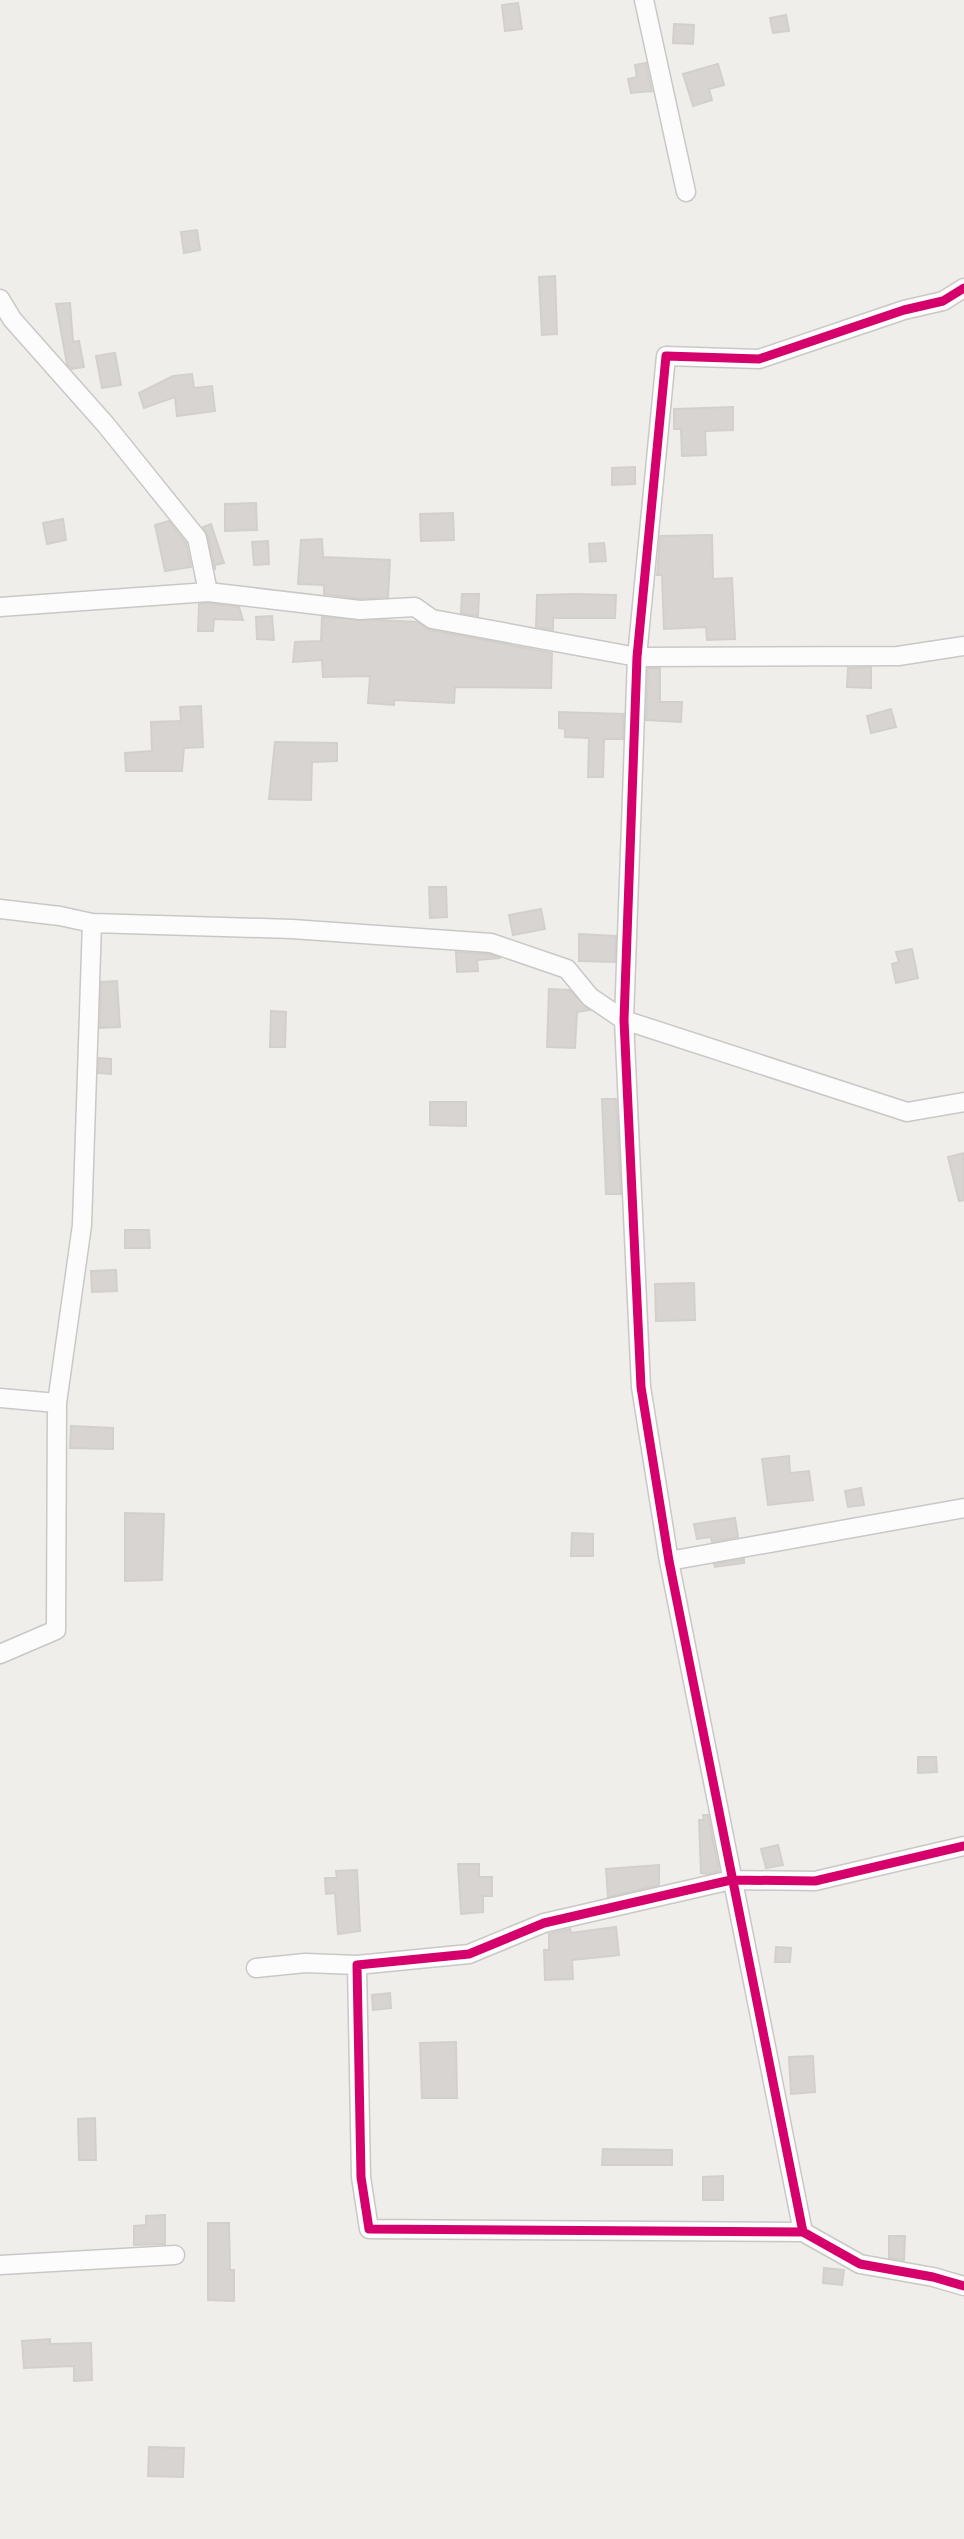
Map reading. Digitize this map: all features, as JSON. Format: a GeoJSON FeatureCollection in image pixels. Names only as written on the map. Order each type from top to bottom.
{"type":"FeatureCollection","features":[{"type":"Feature","properties":{"kind":"street"},"geometry":{"type":"LineString","coordinates":[[644,0],[686,192]]}},
{"type":"Feature","properties":{"kind":"street"},"geometry":{"type":"LineString","coordinates":[[803,2232],[669,1561],[641,1387],[624,1020],[636,657],[666,356],[760,359],[904,310],[943,301],[964,288]]}},
{"type":"Feature","properties":{"kind":"street"},"geometry":{"type":"LineString","coordinates":[[0,299],[12,319],[106,425],[197,538],[208,592]]}},
{"type":"Feature","properties":{"kind":"street"},"geometry":{"type":"LineString","coordinates":[[0,607],[208,592],[360,610],[415,607],[432,619],[636,657],[898,656],[964,646]]}},
{"type":"Feature","properties":{"kind":"street"},"geometry":{"type":"LineString","coordinates":[[0,909],[60,916],[92,923],[292,929],[491,943],[568,969],[590,997],[624,1020],[907,1112],[964,1102]]}},
{"type":"Feature","properties":{"kind":"street"},"geometry":{"type":"LineString","coordinates":[[0,1654],[55,1630],[57,1404],[82,1225],[92,923]]}},
{"type":"Feature","properties":{"kind":"street"},"geometry":{"type":"LineString","coordinates":[[0,1398],[57,1404]]}},
{"type":"Feature","properties":{"kind":"street"},"geometry":{"type":"LineString","coordinates":[[669,1561],[964,1508]]}},
{"type":"Feature","properties":{"kind":"street"},"geometry":{"type":"LineString","coordinates":[[257,1968],[306,1963],[357,1965],[469,1954],[544,1923],[731,1880],[815,1881],[964,1846]]}},
{"type":"Feature","properties":{"kind":"street"},"geometry":{"type":"LineString","coordinates":[[357,1965],[361,2177],[369,2229],[803,2232],[860,2264],[933,2277],[964,2286]]}},
{"type":"Feature","properties":{"kind":"street"},"geometry":{"type":"LineString","coordinates":[[0,2266],[175,2255]]}},
{"type":"Feature","properties":{"kind":"building"},"geometry":{"type":"Polygon","coordinates":[[[518,3],[522,29],[505,31],[502,5],[518,3]]]}},
{"type":"Feature","properties":{"kind":"building"},"geometry":{"type":"Polygon","coordinates":[[[786,15],[789,31],[773,33],[770,18],[786,15]]]}},
{"type":"Feature","properties":{"kind":"building"},"geometry":{"type":"Polygon","coordinates":[[[674,24],[694,25],[693,44],[673,43],[674,24]]]}},
{"type":"Feature","properties":{"kind":"building"},"geometry":{"type":"Polygon","coordinates":[[[646,63],[652,91],[631,93],[628,79],[637,77],[635,65],[646,63]]]}},
{"type":"Feature","properties":{"kind":"building"},"geometry":{"type":"Polygon","coordinates":[[[718,64],[724,85],[709,89],[712,100],[693,106],[683,74],[718,64]]]}},
{"type":"Feature","properties":{"kind":"building"},"geometry":{"type":"Polygon","coordinates":[[[197,230],[200,250],[184,253],[181,232],[197,230]]]}},
{"type":"Feature","properties":{"kind":"building"},"geometry":{"type":"Polygon","coordinates":[[[555,276],[557,334],[542,335],[539,277],[555,276]]]}},
{"type":"Feature","properties":{"kind":"building"},"geometry":{"type":"Polygon","coordinates":[[[70,303],[73,342],[79,341],[84,367],[72,369],[67,364],[56,304],[70,303]]]}},
{"type":"Feature","properties":{"kind":"building"},"geometry":{"type":"Polygon","coordinates":[[[115,353],[121,385],[102,388],[96,356],[115,353]]]}},
{"type":"Feature","properties":{"kind":"building"},"geometry":{"type":"Polygon","coordinates":[[[192,374],[194,388],[212,386],[215,411],[177,416],[175,397],[144,408],[139,393],[173,376],[192,374]]]}},
{"type":"Feature","properties":{"kind":"building"},"geometry":{"type":"Polygon","coordinates":[[[733,407],[733,430],[705,431],[706,455],[682,456],[681,429],[674,429],[674,409],[733,407]]]}},
{"type":"Feature","properties":{"kind":"building"},"geometry":{"type":"Polygon","coordinates":[[[635,467],[635,484],[612,485],[612,468],[635,467]]]}},
{"type":"Feature","properties":{"kind":"building"},"geometry":{"type":"Polygon","coordinates":[[[256,503],[257,530],[225,531],[225,504],[256,503]]]}},
{"type":"Feature","properties":{"kind":"building"},"geometry":{"type":"Polygon","coordinates":[[[453,513],[454,540],[421,541],[420,514],[453,513]]]}},
{"type":"Feature","properties":{"kind":"building"},"geometry":{"type":"Polygon","coordinates":[[[63,519],[66,540],[47,544],[43,523],[63,519]]]}},
{"type":"Feature","properties":{"kind":"building"},"geometry":{"type":"Polygon","coordinates":[[[169,521],[186,543],[191,567],[165,571],[155,525],[169,521]]]}},
{"type":"Feature","properties":{"kind":"building"},"geometry":{"type":"Polygon","coordinates":[[[211,524],[224,563],[215,565],[215,570],[208,536],[203,527],[211,524]]]}},
{"type":"Feature","properties":{"kind":"building"},"geometry":{"type":"Polygon","coordinates":[[[712,535],[713,579],[732,578],[735,639],[707,640],[706,627],[664,629],[662,575],[657,575],[660,536],[712,535]]]}},
{"type":"Feature","properties":{"kind":"building"},"geometry":{"type":"Polygon","coordinates":[[[322,539],[323,557],[390,560],[388,597],[360,599],[324,594],[324,585],[298,584],[301,540],[322,539]]]}},
{"type":"Feature","properties":{"kind":"building"},"geometry":{"type":"Polygon","coordinates":[[[268,541],[269,564],[254,565],[252,542],[268,541]]]}},
{"type":"Feature","properties":{"kind":"building"},"geometry":{"type":"Polygon","coordinates":[[[604,543],[606,561],[590,562],[589,544],[604,543]]]}},
{"type":"Feature","properties":{"kind":"building"},"geometry":{"type":"Polygon","coordinates":[[[462,594],[479,594],[478,616],[461,613],[462,594]]]}},
{"type":"Feature","properties":{"kind":"building"},"geometry":{"type":"Polygon","coordinates":[[[537,595],[616,595],[615,618],[553,618],[553,630],[536,627],[537,595]]]}},
{"type":"Feature","properties":{"kind":"building"},"geometry":{"type":"Polygon","coordinates":[[[199,604],[239,607],[243,620],[214,619],[213,631],[198,631],[199,604]]]}},
{"type":"Feature","properties":{"kind":"building"},"geometry":{"type":"Polygon","coordinates":[[[272,616],[274,640],[257,639],[256,617],[272,616]]]}},
{"type":"Feature","properties":{"kind":"building"},"geometry":{"type":"Polygon","coordinates":[[[322,617],[417,622],[430,630],[552,653],[551,688],[455,687],[454,703],[394,700],[394,705],[368,703],[370,676],[323,677],[322,660],[293,662],[295,642],[321,641],[322,617]]]}},
{"type":"Feature","properties":{"kind":"building"},"geometry":{"type":"Polygon","coordinates":[[[871,667],[871,688],[847,687],[848,668],[871,667]]]}},
{"type":"Feature","properties":{"kind":"building"},"geometry":{"type":"Polygon","coordinates":[[[648,668],[660,668],[660,702],[682,702],[681,722],[646,720],[648,668]]]}},
{"type":"Feature","properties":{"kind":"building"},"geometry":{"type":"Polygon","coordinates":[[[201,706],[203,747],[184,748],[182,771],[126,771],[125,753],[152,751],[151,722],[181,721],[180,707],[201,706]]]}},
{"type":"Feature","properties":{"kind":"building"},"geometry":{"type":"Polygon","coordinates":[[[891,709],[896,727],[871,733],[867,716],[891,709]]]}},
{"type":"Feature","properties":{"kind":"building"},"geometry":{"type":"Polygon","coordinates":[[[559,712],[624,714],[623,739],[604,739],[603,777],[588,777],[589,738],[565,737],[565,729],[559,728],[559,712]]]}},
{"type":"Feature","properties":{"kind":"building"},"geometry":{"type":"Polygon","coordinates":[[[275,742],[337,743],[337,761],[312,762],[311,800],[269,799],[275,742]]]}},
{"type":"Feature","properties":{"kind":"building"},"geometry":{"type":"Polygon","coordinates":[[[429,887],[446,887],[447,917],[430,918],[429,887]]]}},
{"type":"Feature","properties":{"kind":"building"},"geometry":{"type":"Polygon","coordinates":[[[541,909],[545,929],[513,935],[509,915],[541,909]]]}},
{"type":"Feature","properties":{"kind":"building"},"geometry":{"type":"Polygon","coordinates":[[[579,934],[616,936],[615,962],[579,961],[579,934]]]}},
{"type":"Feature","properties":{"kind":"building"},"geometry":{"type":"Polygon","coordinates":[[[912,949],[918,978],[896,983],[892,964],[899,962],[896,952],[912,949]]]}},
{"type":"Feature","properties":{"kind":"building"},"geometry":{"type":"Polygon","coordinates":[[[456,952],[489,954],[501,958],[477,960],[478,971],[457,972],[456,952]]]}},
{"type":"Feature","properties":{"kind":"building"},"geometry":{"type":"Polygon","coordinates":[[[117,981],[120,1027],[100,1028],[101,982],[117,981]]]}},
{"type":"Feature","properties":{"kind":"building"},"geometry":{"type":"Polygon","coordinates":[[[549,989],[570,990],[589,1010],[577,1012],[575,1048],[547,1047],[549,989]]]}},
{"type":"Feature","properties":{"kind":"building"},"geometry":{"type":"Polygon","coordinates":[[[271,1011],[286,1012],[285,1047],[270,1047],[271,1011]]]}},
{"type":"Feature","properties":{"kind":"building"},"geometry":{"type":"Polygon","coordinates":[[[99,1058],[111,1059],[111,1074],[98,1073],[99,1058]]]}},
{"type":"Feature","properties":{"kind":"building"},"geometry":{"type":"Polygon","coordinates":[[[602,1099],[616,1099],[621,1194],[606,1194],[602,1099]]]}},
{"type":"Feature","properties":{"kind":"building"},"geometry":{"type":"Polygon","coordinates":[[[430,1102],[466,1102],[466,1126],[430,1125],[430,1102]]]}},
{"type":"Feature","properties":{"kind":"building"},"geometry":{"type":"Polygon","coordinates":[[[964,1153],[964,1200],[959,1201],[948,1157],[964,1153]]]}},
{"type":"Feature","properties":{"kind":"building"},"geometry":{"type":"Polygon","coordinates":[[[125,1230],[149,1230],[150,1248],[125,1248],[125,1230]]]}},
{"type":"Feature","properties":{"kind":"building"},"geometry":{"type":"Polygon","coordinates":[[[116,1270],[117,1291],[92,1292],[91,1271],[116,1270]]]}},
{"type":"Feature","properties":{"kind":"building"},"geometry":{"type":"Polygon","coordinates":[[[694,1283],[695,1320],[656,1321],[655,1284],[694,1283]]]}},
{"type":"Feature","properties":{"kind":"building"},"geometry":{"type":"Polygon","coordinates":[[[71,1426],[113,1428],[113,1449],[70,1448],[71,1426]]]}},
{"type":"Feature","properties":{"kind":"building"},"geometry":{"type":"Polygon","coordinates":[[[789,1456],[790,1473],[809,1471],[813,1500],[768,1505],[762,1459],[789,1456]]]}},
{"type":"Feature","properties":{"kind":"building"},"geometry":{"type":"Polygon","coordinates":[[[861,1488],[864,1505],[848,1507],[845,1491],[861,1488]]]}},
{"type":"Feature","properties":{"kind":"building"},"geometry":{"type":"Polygon","coordinates":[[[125,1513],[164,1514],[162,1580],[125,1581],[125,1513]]]}},
{"type":"Feature","properties":{"kind":"building"},"geometry":{"type":"Polygon","coordinates":[[[735,1518],[738,1537],[712,1542],[711,1537],[697,1539],[694,1524],[735,1518]]]}},
{"type":"Feature","properties":{"kind":"building"},"geometry":{"type":"Polygon","coordinates":[[[572,1533],[593,1534],[593,1556],[571,1556],[572,1533]]]}},
{"type":"Feature","properties":{"kind":"building"},"geometry":{"type":"Polygon","coordinates":[[[744,1559],[744,1563],[715,1567],[714,1564],[744,1559]]]}},
{"type":"Feature","properties":{"kind":"building"},"geometry":{"type":"Polygon","coordinates":[[[918,1757],[936,1757],[937,1772],[918,1773],[918,1757]]]}},
{"type":"Feature","properties":{"kind":"building"},"geometry":{"type":"Polygon","coordinates":[[[703,1815],[708,1815],[719,1871],[707,1874],[701,1873],[699,1820],[704,1820],[703,1815]]]}},
{"type":"Feature","properties":{"kind":"building"},"geometry":{"type":"Polygon","coordinates":[[[778,1845],[783,1865],[766,1868],[761,1849],[778,1845]]]}},
{"type":"Feature","properties":{"kind":"building"},"geometry":{"type":"Polygon","coordinates":[[[458,1864],[479,1864],[479,1877],[492,1877],[492,1896],[483,1896],[483,1912],[461,1914],[458,1864]]]}},
{"type":"Feature","properties":{"kind":"building"},"geometry":{"type":"Polygon","coordinates":[[[659,1865],[659,1885],[608,1897],[606,1869],[659,1865]]]}},
{"type":"Feature","properties":{"kind":"building"},"geometry":{"type":"Polygon","coordinates":[[[357,1870],[360,1931],[338,1934],[335,1893],[326,1894],[325,1878],[337,1878],[336,1871],[357,1870]]]}},
{"type":"Feature","properties":{"kind":"building"},"geometry":{"type":"Polygon","coordinates":[[[616,1927],[619,1955],[572,1960],[573,1979],[545,1980],[544,1950],[549,1950],[549,1934],[570,1929],[571,1933],[616,1927]]]}},
{"type":"Feature","properties":{"kind":"building"},"geometry":{"type":"Polygon","coordinates":[[[776,1947],[791,1948],[790,1962],[775,1962],[776,1947]]]}},
{"type":"Feature","properties":{"kind":"building"},"geometry":{"type":"Polygon","coordinates":[[[390,1993],[391,2008],[373,2010],[372,1995],[390,1993]]]}},
{"type":"Feature","properties":{"kind":"building"},"geometry":{"type":"Polygon","coordinates":[[[456,2042],[457,2098],[422,2098],[420,2043],[456,2042]]]}},
{"type":"Feature","properties":{"kind":"building"},"geometry":{"type":"Polygon","coordinates":[[[813,2056],[815,2092],[791,2094],[789,2057],[813,2056]]]}},
{"type":"Feature","properties":{"kind":"building"},"geometry":{"type":"Polygon","coordinates":[[[95,2118],[96,2160],[79,2160],[78,2119],[95,2118]]]}},
{"type":"Feature","properties":{"kind":"building"},"geometry":{"type":"Polygon","coordinates":[[[603,2149],[672,2150],[672,2165],[602,2165],[603,2149]]]}},
{"type":"Feature","properties":{"kind":"building"},"geometry":{"type":"Polygon","coordinates":[[[723,2176],[723,2200],[703,2200],[703,2177],[723,2176]]]}},
{"type":"Feature","properties":{"kind":"building"},"geometry":{"type":"Polygon","coordinates":[[[165,2215],[165,2244],[134,2245],[134,2226],[146,2225],[146,2216],[165,2215]]]}},
{"type":"Feature","properties":{"kind":"building"},"geometry":{"type":"Polygon","coordinates":[[[208,2223],[229,2223],[234,2301],[208,2300],[208,2223]]]}},
{"type":"Feature","properties":{"kind":"building"},"geometry":{"type":"Polygon","coordinates":[[[889,2236],[905,2236],[904,2260],[889,2258],[889,2236]]]}},
{"type":"Feature","properties":{"kind":"building"},"geometry":{"type":"Polygon","coordinates":[[[824,2268],[844,2270],[842,2285],[823,2283],[824,2268]]]}},
{"type":"Feature","properties":{"kind":"building"},"geometry":{"type":"Polygon","coordinates":[[[50,2339],[50,2344],[91,2343],[92,2380],[74,2381],[74,2366],[24,2368],[22,2341],[50,2339]]]}},
{"type":"Feature","properties":{"kind":"building"},"geometry":{"type":"Polygon","coordinates":[[[149,2447],[184,2448],[183,2477],[148,2476],[149,2447]]]}},
{"type":"Feature","properties":{"kind":"cycle path"},"geometry":{"type":"LineString","coordinates":[[964,288],[943,301],[904,310],[759,359],[666,356],[637,657],[624,1020],[641,1387],[669,1561],[803,2232],[860,2264],[933,2277],[964,2286]]}},
{"type":"Feature","properties":{"kind":"cycle path"},"geometry":{"type":"LineString","coordinates":[[803,2232],[369,2229],[361,2177],[357,1965],[469,1954],[544,1923],[731,1880],[815,1881],[964,1846]]}}]}
